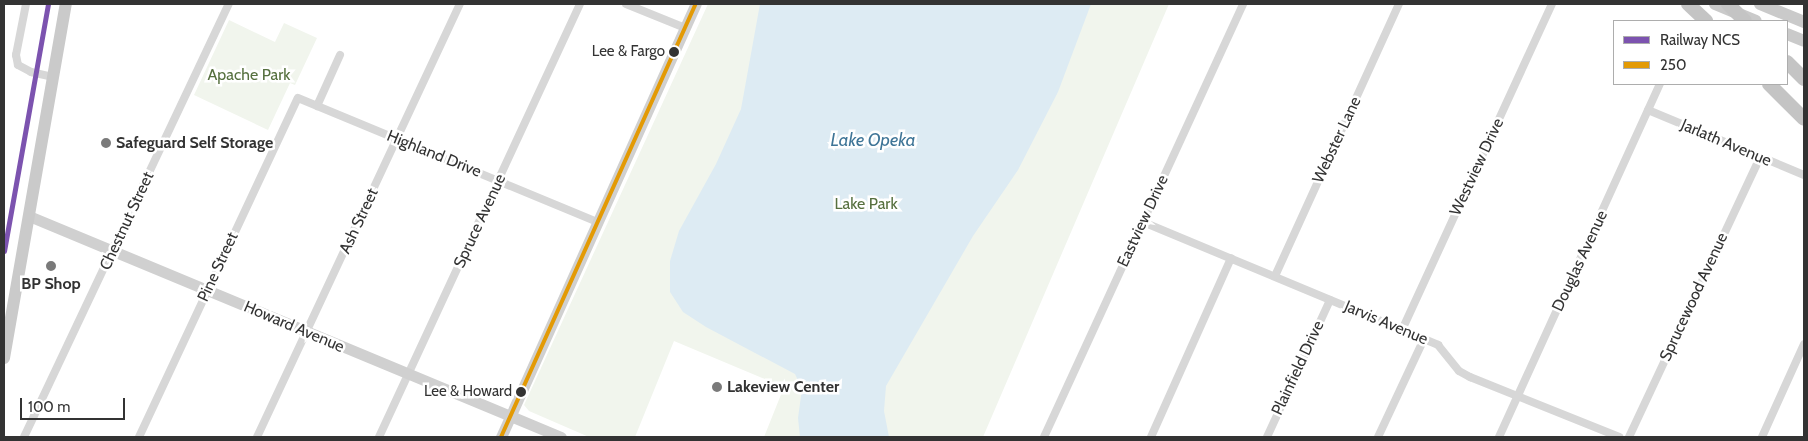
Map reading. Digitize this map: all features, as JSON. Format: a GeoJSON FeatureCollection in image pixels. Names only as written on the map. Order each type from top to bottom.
{"type":"FeatureCollection","features":[{"type":"Feature","properties":{"kind":"highway"},"geometry":{"type":"LineString","coordinates":[[1728,4],[1744,20]]}},
{"type":"Feature","properties":{"kind":"highway"},"geometry":{"type":"LineString","coordinates":[[1690,6],[1705,20]]}},
{"type":"Feature","properties":{"kind":"highway"},"geometry":{"type":"LineString","coordinates":[[1788,63],[1804,79]]}},
{"type":"Feature","properties":{"kind":"highway"},"geometry":{"type":"LineString","coordinates":[[1770,85],[1804,119]]}},
{"type":"Feature","properties":{"kind":"main road"},"geometry":{"type":"LineString","coordinates":[[4,358],[66,4]]}},
{"type":"Feature","properties":{"kind":"main road"},"geometry":{"type":"LineString","coordinates":[[1715,4],[1754,20]]}},
{"type":"Feature","properties":{"kind":"main road"},"geometry":{"type":"LineString","coordinates":[[1760,4],[1804,22]]}},
{"type":"Feature","properties":{"kind":"main road"},"geometry":{"type":"LineString","coordinates":[[1788,34],[1804,41]]}},
{"type":"Feature","properties":{"kind":"street"},"geometry":{"type":"LineString","coordinates":[[26,4],[16,55],[18,65],[31,72],[53,77]]}},
{"type":"Feature","properties":{"kind":"street","name":"Chestnut Street"},"geometry":{"type":"LineString","coordinates":[[24,437],[229,4]]}},
{"type":"Feature","properties":{"kind":"street","name":"Ash Street"},"geometry":{"type":"LineString","coordinates":[[257,437],[460,4]]}},
{"type":"Feature","properties":{"kind":"street","name":"Spruce Avenue"},"geometry":{"type":"LineString","coordinates":[[379,437],[580,4]]}},
{"type":"Feature","properties":{"kind":"street"},"geometry":{"type":"LineString","coordinates":[[626,4],[685,28]]}},
{"type":"Feature","properties":{"kind":"street"},"geometry":{"type":"LineString","coordinates":[[501,437],[696,4]]}},
{"type":"Feature","properties":{"kind":"street","name":"Eastview Drive"},"geometry":{"type":"LineString","coordinates":[[1044,437],[1243,4]]}},
{"type":"Feature","properties":{"kind":"street","name":"Webster Lane"},"geometry":{"type":"LineString","coordinates":[[1275,276],[1399,4]]}},
{"type":"Feature","properties":{"kind":"street","name":"Westview Drive"},"geometry":{"type":"LineString","coordinates":[[1402,330],[1552,4]]}},
{"type":"Feature","properties":{"kind":"street"},"geometry":{"type":"LineString","coordinates":[[317,106],[340,56]]}},
{"type":"Feature","properties":{"kind":"street","name":"Douglas Avenue"},"geometry":{"type":"LineString","coordinates":[[1498,437],[1660,85]]}},
{"type":"Feature","properties":{"kind":"street","name":"Highland Drive"},"geometry":{"type":"LineString","coordinates":[[298,98],[598,222]]}},
{"type":"Feature","properties":{"kind":"street","name":"Pine Street"},"geometry":{"type":"LineString","coordinates":[[139,437],[298,98]]}},
{"type":"Feature","properties":{"kind":"street","name":"Jarlath Avenue"},"geometry":{"type":"LineString","coordinates":[[1648,110],[1804,175]]}},
{"type":"Feature","properties":{"kind":"street","name":"Sprucewood Avenue"},"geometry":{"type":"LineString","coordinates":[[1629,437],[1760,157]]}},
{"type":"Feature","properties":{"kind":"street","name":"Howard Avenue"},"geometry":{"type":"LineString","coordinates":[[28,216],[560,437]]}},
{"type":"Feature","properties":{"kind":"street","name":"Jarvis Avenue"},"geometry":{"type":"LineString","coordinates":[[1143,222],[1438,345],[1459,371],[1619,437]]}},
{"type":"Feature","properties":{"kind":"street"},"geometry":{"type":"LineString","coordinates":[[1151,437],[1232,258]]}},
{"type":"Feature","properties":{"kind":"street","name":"Plainfield Drive"},"geometry":{"type":"LineString","coordinates":[[1267,437],[1330,300]]}},
{"type":"Feature","properties":{"kind":"street"},"geometry":{"type":"LineString","coordinates":[[1378,437],[1424,339]]}},
{"type":"Feature","properties":{"kind":"street"},"geometry":{"type":"LineString","coordinates":[[1762,437],[1804,344]]}},
{"type":"Feature","properties":{"kind":"green space","name":"Lake Park"},"geometry":{"type":"Polygon","coordinates":[[[708,4],[1169,4],[983,437],[764,437],[784,387],[674,341],[635,437],[589,437],[529,411],[524,405],[708,4]]]}},
{"type":"Feature","properties":{"kind":"green space","name":"Apache Park"},"geometry":{"type":"Polygon","coordinates":[[[229,20],[275,42],[284,23],[317,38],[295,85],[290,83],[268,130],[194,95],[229,20]]]}},
{"type":"Feature","properties":{"kind":"water","name":"Lake Opeka"},"geometry":{"type":"Polygon","coordinates":[[[760,4],[1091,4],[1058,92],[1018,170],[973,236],[886,386],[884,411],[889,437],[800,437],[798,418],[802,389],[795,374],[706,327],[683,312],[670,292],[670,261],[679,231],[716,164],[741,109],[760,4]]]}},
{"type":"Feature","properties":{"kind":"rail line","name":"NCS"},"geometry":{"type":"LineString","coordinates":[[4,251],[48,4]]}},
{"type":"Feature","properties":{"kind":"transit line","name":"250"},"geometry":{"type":"LineString","coordinates":[[501,437],[696,4]]}},
{"type":"Feature","properties":{"kind":"place","name":"Lee & Fargo"},"geometry":{"type":"Point","coordinates":[674,52]}},
{"type":"Feature","properties":{"kind":"place","name":"Safeguard Self Storage"},"geometry":{"type":"Point","coordinates":[106,143]}},
{"type":"Feature","properties":{"kind":"place","name":"BP Shop"},"geometry":{"type":"Point","coordinates":[51,266]}},
{"type":"Feature","properties":{"kind":"place","name":"Lakeview Center"},"geometry":{"type":"Point","coordinates":[717,387]}},
{"type":"Feature","properties":{"kind":"place","name":"Lee & Howard"},"geometry":{"type":"Point","coordinates":[521,392]}}]}
